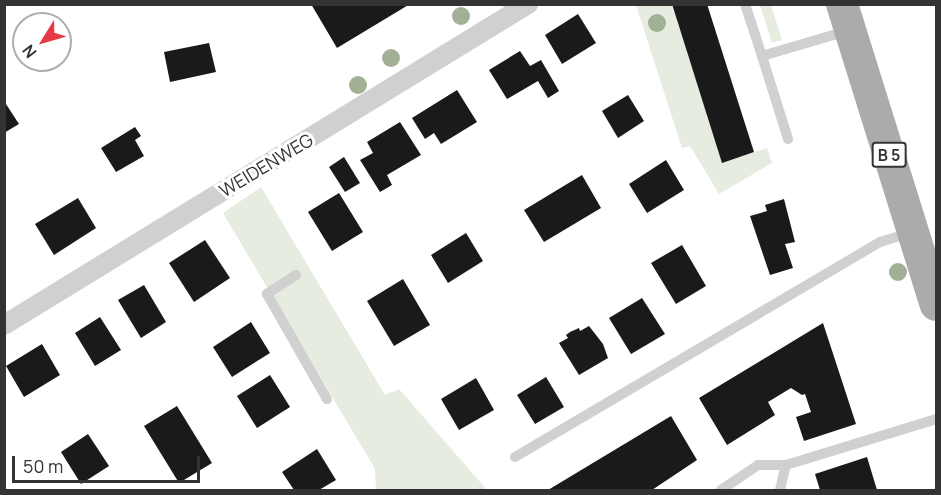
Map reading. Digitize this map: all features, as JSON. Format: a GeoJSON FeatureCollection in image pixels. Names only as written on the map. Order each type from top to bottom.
{"type":"FeatureCollection","features":[{"type":"Feature","properties":{"kind":"main road","name":"B 5"},"geometry":{"type":"LineString","coordinates":[[846,17],[936,304]]}},
{"type":"Feature","properties":{"kind":"street","name":"WEIDENWEG"},"geometry":{"type":"LineString","coordinates":[[4,325],[528,4]]}},
{"type":"Feature","properties":{"kind":"lane"},"geometry":{"type":"LineString","coordinates":[[745,4],[788,139]]}},
{"type":"Feature","properties":{"kind":"lane"},"geometry":{"type":"LineString","coordinates":[[762,56],[846,17]]}},
{"type":"Feature","properties":{"kind":"lane"},"geometry":{"type":"LineString","coordinates":[[515,457],[880,242],[912,232]]}},
{"type":"Feature","properties":{"kind":"lane"},"geometry":{"type":"LineString","coordinates":[[296,275],[267,294],[327,399]]}},
{"type":"Feature","properties":{"kind":"lane"},"geometry":{"type":"LineString","coordinates":[[721,490],[758,465],[786,465],[936,419]]}},
{"type":"Feature","properties":{"kind":"lane"},"geometry":{"type":"LineString","coordinates":[[780,490],[786,465]]}},
{"type":"Feature","properties":{"kind":"shaded area"},"geometry":{"type":"Polygon","coordinates":[[[636,5],[672,5],[722,162],[767,148],[772,163],[719,194],[690,146],[682,148],[636,5]]]}},
{"type":"Feature","properties":{"kind":"shaded area"},"geometry":{"type":"Polygon","coordinates":[[[760,5],[771,5],[782,40],[772,43],[760,5]]]}},
{"type":"Feature","properties":{"kind":"shaded area"},"geometry":{"type":"Polygon","coordinates":[[[261,187],[385,395],[399,389],[487,490],[376,490],[375,469],[223,213],[261,187]]]}},
{"type":"Feature","properties":{"kind":"building"},"geometry":{"type":"Polygon","coordinates":[[[311,4],[410,4],[337,48],[311,4]]]}},
{"type":"Feature","properties":{"kind":"building"},"geometry":{"type":"Polygon","coordinates":[[[672,4],[707,4],[754,152],[722,163],[672,4]]]}},
{"type":"Feature","properties":{"kind":"building"},"geometry":{"type":"Polygon","coordinates":[[[578,14],[596,43],[562,64],[545,35],[578,14]]]}},
{"type":"Feature","properties":{"kind":"building"},"geometry":{"type":"Polygon","coordinates":[[[209,43],[216,72],[170,82],[164,52],[209,43]]]}},
{"type":"Feature","properties":{"kind":"building"},"geometry":{"type":"Polygon","coordinates":[[[520,51],[530,66],[541,60],[559,91],[548,98],[538,81],[507,99],[489,70],[520,51]]]}},
{"type":"Feature","properties":{"kind":"building"},"geometry":{"type":"Polygon","coordinates":[[[457,90],[477,122],[441,144],[434,133],[425,139],[412,118],[457,90]]]}},
{"type":"Feature","properties":{"kind":"building"},"geometry":{"type":"Polygon","coordinates":[[[628,95],[644,121],[618,138],[602,111],[628,95]]]}},
{"type":"Feature","properties":{"kind":"building"},"geometry":{"type":"Polygon","coordinates":[[[4,101],[19,124],[4,133],[4,101]]]}},
{"type":"Feature","properties":{"kind":"building"},"geometry":{"type":"Polygon","coordinates":[[[400,122],[421,155],[387,175],[392,185],[380,192],[360,160],[373,153],[367,142],[400,122]]]}},
{"type":"Feature","properties":{"kind":"building"},"geometry":{"type":"Polygon","coordinates":[[[135,127],[141,136],[135,140],[144,156],[116,172],[101,148],[135,127]]]}},
{"type":"Feature","properties":{"kind":"building"},"geometry":{"type":"Polygon","coordinates":[[[344,157],[360,183],[345,192],[329,167],[344,157]]]}},
{"type":"Feature","properties":{"kind":"building"},"geometry":{"type":"Polygon","coordinates":[[[666,160],[684,190],[647,213],[629,184],[666,160]]]}},
{"type":"Feature","properties":{"kind":"building"},"geometry":{"type":"Polygon","coordinates":[[[582,175],[601,208],[544,242],[524,210],[582,175]]]}},
{"type":"Feature","properties":{"kind":"building"},"geometry":{"type":"Polygon","coordinates":[[[339,193],[363,232],[332,251],[308,212],[339,193]]]}},
{"type":"Feature","properties":{"kind":"building"},"geometry":{"type":"Polygon","coordinates":[[[78,198],[96,228],[54,255],[35,224],[78,198]]]}},
{"type":"Feature","properties":{"kind":"building"},"geometry":{"type":"Polygon","coordinates":[[[784,199],[795,242],[785,244],[793,268],[770,275],[750,216],[767,211],[765,205],[784,199]]]}},
{"type":"Feature","properties":{"kind":"building"},"geometry":{"type":"Polygon","coordinates":[[[466,233],[483,261],[448,283],[431,255],[466,233]]]}},
{"type":"Feature","properties":{"kind":"building"},"geometry":{"type":"Polygon","coordinates":[[[205,240],[230,278],[194,302],[169,263],[205,240]]]}},
{"type":"Feature","properties":{"kind":"building"},"geometry":{"type":"Polygon","coordinates":[[[682,245],[706,286],[676,304],[651,263],[682,245]]]}},
{"type":"Feature","properties":{"kind":"building"},"geometry":{"type":"Polygon","coordinates":[[[403,279],[430,325],[394,346],[367,301],[403,279]]]}},
{"type":"Feature","properties":{"kind":"building"},"geometry":{"type":"Polygon","coordinates":[[[144,285],[166,322],[141,338],[118,300],[144,285]]]}},
{"type":"Feature","properties":{"kind":"building"},"geometry":{"type":"Polygon","coordinates":[[[642,298],[665,334],[631,354],[609,318],[642,298]]]}},
{"type":"Feature","properties":{"kind":"building"},"geometry":{"type":"Polygon","coordinates":[[[100,317],[121,350],[95,366],[75,333],[100,317]]]}},
{"type":"Feature","properties":{"kind":"building"},"geometry":{"type":"Polygon","coordinates":[[[251,322],[270,353],[232,377],[213,347],[251,322]]]}},
{"type":"Feature","properties":{"kind":"building"},"geometry":{"type":"Polygon","coordinates":[[[823,323],[856,424],[804,441],[796,417],[811,412],[805,394],[802,395],[791,388],[768,402],[775,415],[727,445],[699,398],[823,323]]]}},
{"type":"Feature","properties":{"kind":"building"},"geometry":{"type":"Polygon","coordinates":[[[589,326],[603,344],[608,358],[579,375],[559,343],[568,338],[566,335],[570,332],[579,328],[580,331],[589,326]]]}},
{"type":"Feature","properties":{"kind":"building"},"geometry":{"type":"Polygon","coordinates":[[[42,344],[60,375],[24,397],[6,366],[42,344]]]}},
{"type":"Feature","properties":{"kind":"building"},"geometry":{"type":"Polygon","coordinates":[[[270,375],[290,407],[257,428],[237,396],[270,375]]]}},
{"type":"Feature","properties":{"kind":"building"},"geometry":{"type":"Polygon","coordinates":[[[546,377],[564,407],[535,424],[517,395],[546,377]]]}},
{"type":"Feature","properties":{"kind":"building"},"geometry":{"type":"Polygon","coordinates":[[[476,378],[494,410],[459,430],[441,399],[476,378]]]}},
{"type":"Feature","properties":{"kind":"building"},"geometry":{"type":"Polygon","coordinates":[[[177,406],[212,463],[179,483],[144,426],[177,406]]]}},
{"type":"Feature","properties":{"kind":"building"},"geometry":{"type":"Polygon","coordinates":[[[671,416],[697,460],[652,490],[548,490],[671,416]]]}},
{"type":"Feature","properties":{"kind":"building"},"geometry":{"type":"Polygon","coordinates":[[[88,434],[109,466],[81,484],[61,452],[88,434]]]}},
{"type":"Feature","properties":{"kind":"building"},"geometry":{"type":"Polygon","coordinates":[[[317,449],[336,480],[319,490],[294,490],[282,472],[317,449]]]}},
{"type":"Feature","properties":{"kind":"building"},"geometry":{"type":"Polygon","coordinates":[[[867,457],[877,490],[820,490],[815,474],[867,457]]]}}]}
